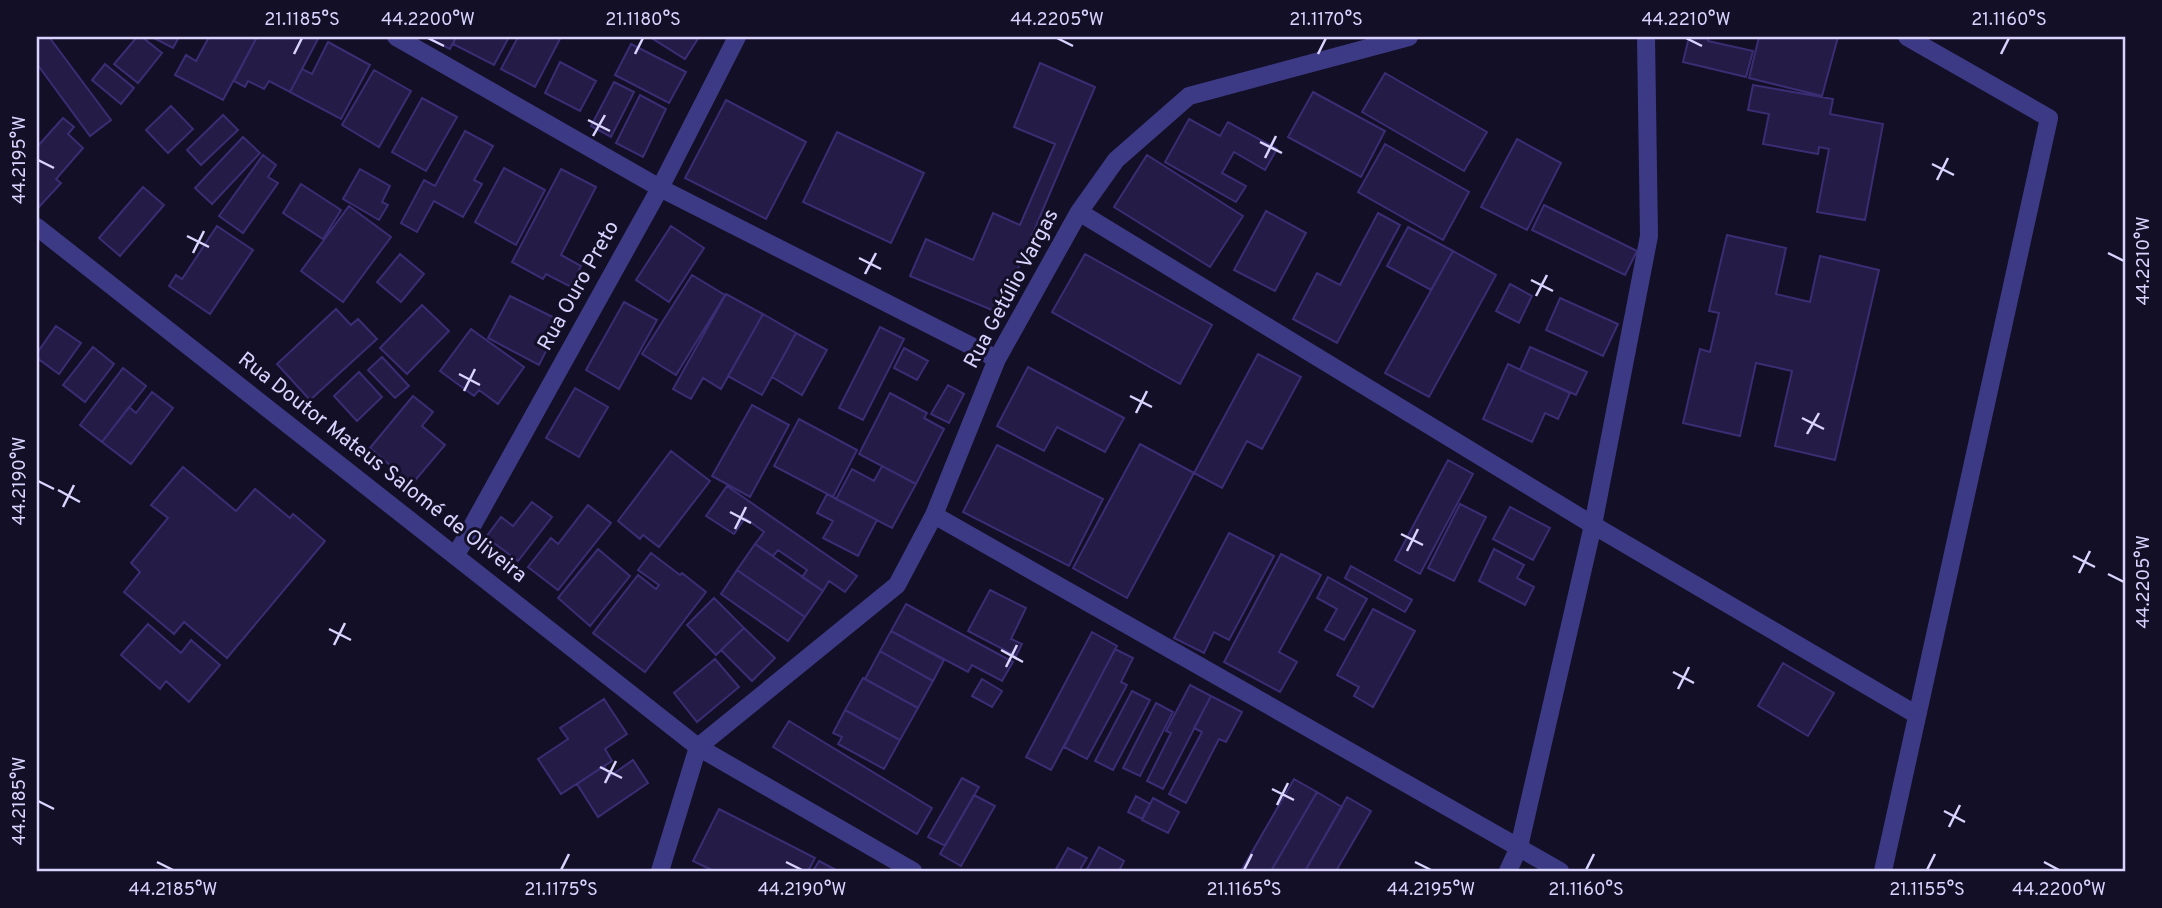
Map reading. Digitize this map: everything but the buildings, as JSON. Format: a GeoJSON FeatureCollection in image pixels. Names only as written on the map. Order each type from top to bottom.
{"type":"FeatureCollection","features":[{"type":"Feature","properties":{"kind":"street"},"geometry":{"type":"LineString","coordinates":[[396,37],[660,188],[997,359]]}},
{"type":"Feature","properties":{"kind":"street","name":"Rua Ouro Preto"},"geometry":{"type":"LineString","coordinates":[[456,555],[660,188],[737,37]]}},
{"type":"Feature","properties":{"kind":"street","name":"Rua Getúlio Vargas"},"geometry":{"type":"LineString","coordinates":[[698,747],[897,585],[934,515],[997,359],[1079,212],[1116,160],[1189,96],[1409,37]]}},
{"type":"Feature","properties":{"kind":"street"},"geometry":{"type":"LineString","coordinates":[[1508,871],[1519,847],[1593,525],[1649,236],[1646,37]]}},
{"type":"Feature","properties":{"kind":"street"},"geometry":{"type":"LineString","coordinates":[[1883,871],[2049,118],[1907,37]]}},
{"type":"Feature","properties":{"kind":"street"},"geometry":{"type":"LineString","coordinates":[[1079,212],[1593,525],[1917,715]]}},
{"type":"Feature","properties":{"kind":"street","name":"Rua Doutor Mateus Salomé de Oliveira"},"geometry":{"type":"LineString","coordinates":[[37,227],[698,747],[913,871]]}},
{"type":"Feature","properties":{"kind":"street"},"geometry":{"type":"LineString","coordinates":[[934,515],[1560,871]]}},
{"type":"Feature","properties":{"kind":"street"},"geometry":{"type":"LineString","coordinates":[[660,871],[698,747]]}}]}
